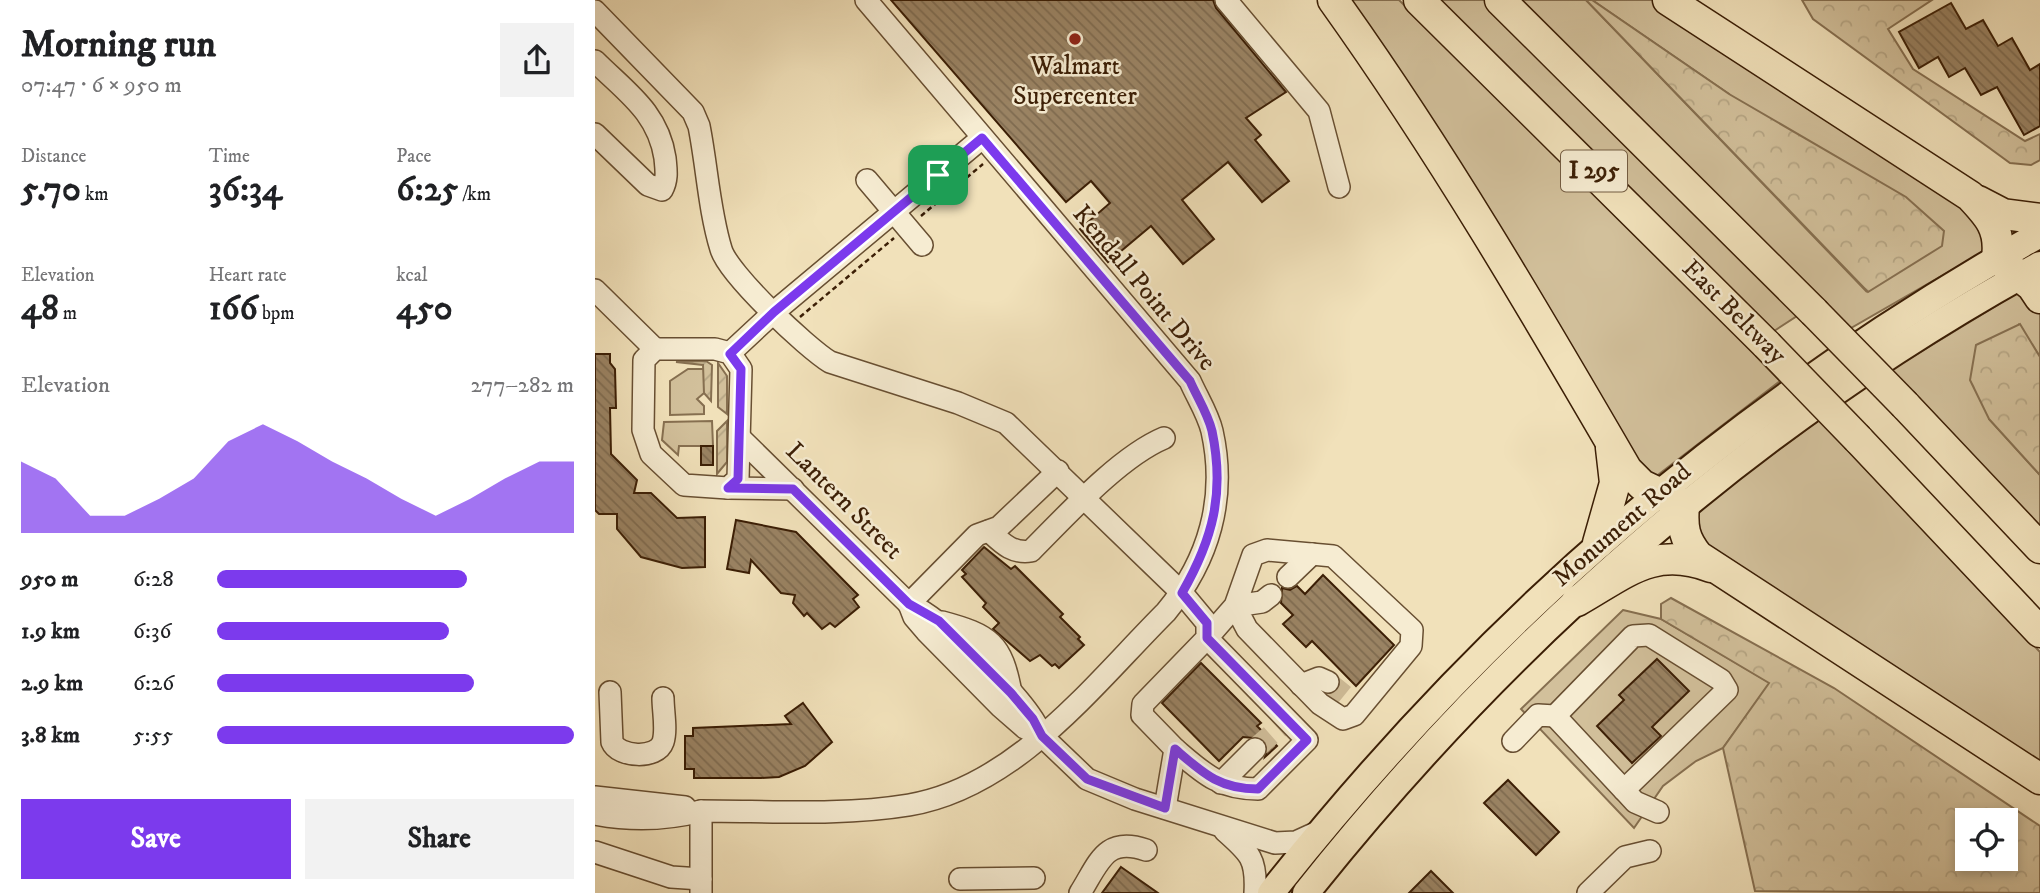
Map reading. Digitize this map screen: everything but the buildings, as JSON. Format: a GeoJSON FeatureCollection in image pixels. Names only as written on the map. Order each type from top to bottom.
{"type":"FeatureCollection","features":[{"type":"Feature","properties":{"kind":"highway"},"geometry":{"type":"LineString","coordinates":[[1333,0],[1396,87],[1457,184],[1627,470],[1642,485],[1671,499],[1687,543],[1714,568],[2040,779]]}},
{"type":"Feature","properties":{"kind":"highway","name":"East Beltway"},"geometry":{"type":"LineString","coordinates":[[1419,0],[1767,345],[2040,632]]}},
{"type":"Feature","properties":{"kind":"highway","name":"I 295"},"geometry":{"type":"LineString","coordinates":[[1500,0],[1814,312],[2040,548]]}},
{"type":"Feature","properties":{"kind":"highway"},"geometry":{"type":"LineString","coordinates":[[1668,0],[1970,196],[2003,214],[2040,219]]}},
{"type":"Feature","properties":{"kind":"highway"},"geometry":{"type":"LineString","coordinates":[[1970,196],[1991,219],[2018,267],[2040,298]]}},
{"type":"Feature","properties":{"kind":"highway"},"geometry":{"type":"LineString","coordinates":[[1598,543],[1615,484],[1610,441]]}},
{"type":"Feature","properties":{"kind":"highway"},"geometry":{"type":"LineString","coordinates":[[1577,601],[1649,560],[1674,558],[1714,568]]}},
{"type":"Feature","properties":{"kind":"main road","name":"Monument Road"},"geometry":{"type":"LineString","coordinates":[[1271,893],[1320,831],[1436,698],[1598,543],[1802,415],[2018,267],[2040,234]]}},
{"type":"Feature","properties":{"kind":"main road","name":"Monument Road"},"geometry":{"type":"LineString","coordinates":[[1306,893],[1430,746],[1577,601],[1671,499]]}},
{"type":"Feature","properties":{"kind":"street","name":"Kendall Point Drive"},"geometry":{"type":"LineString","coordinates":[[701,811],[871,810],[912,805],[990,776],[1042,736],[1182,593],[1206,544],[1219,490],[1211,429],[1190,381],[866,0]]}},
{"type":"Feature","properties":{"kind":"street"},"geometry":{"type":"LineString","coordinates":[[1226,0],[1319,111],[1339,187]]}},
{"type":"Feature","properties":{"kind":"street"},"geometry":{"type":"LineString","coordinates":[[595,10],[693,112],[699,126],[721,250],[732,268],[774,312],[817,354],[830,362],[958,403],[1006,423],[1182,593],[1207,623],[1207,638],[1307,740],[1258,789],[1213,781],[1175,749],[1142,715],[1143,704],[1207,638],[1235,606],[1253,555],[1267,550],[1333,556],[1412,630],[1411,646],[1354,703],[1355,715],[1343,719],[1320,704],[1247,629],[1235,606]]}},
{"type":"Feature","properties":{"kind":"street"},"geometry":{"type":"LineString","coordinates":[[595,61],[651,117],[662,135],[666,183],[662,190],[648,185],[595,134]]}},
{"type":"Feature","properties":{"kind":"street"},"geometry":{"type":"LineString","coordinates":[[730,354],[774,312],[982,138]]}},
{"type":"Feature","properties":{"kind":"street"},"geometry":{"type":"LineString","coordinates":[[867,180],[922,245]]}},
{"type":"Feature","properties":{"kind":"street"},"geometry":{"type":"LineString","coordinates":[[595,290],[655,349],[715,349],[730,354],[741,369],[738,479],[728,488]]}},
{"type":"Feature","properties":{"kind":"street"},"geometry":{"type":"LineString","coordinates":[[655,349],[644,360],[643,430],[651,454],[684,485],[793,489]]}},
{"type":"Feature","properties":{"kind":"street","name":"Lantern Street"},"geometry":{"type":"LineString","coordinates":[[740,438],[909,604],[939,621],[1011,693],[1033,719],[1042,736],[1087,779],[1165,808],[1275,843],[1296,842],[1320,831]]}},
{"type":"Feature","properties":{"kind":"street"},"geometry":{"type":"LineString","coordinates":[[989,531],[1006,547],[1020,553],[1031,551],[1085,498],[1153,443],[1164,438]]}},
{"type":"Feature","properties":{"kind":"street"},"geometry":{"type":"LineString","coordinates":[[909,604],[977,535],[999,527],[1058,471]]}},
{"type":"Feature","properties":{"kind":"street"},"geometry":{"type":"LineString","coordinates":[[1288,577],[1312,554]]}},
{"type":"Feature","properties":{"kind":"street"},"geometry":{"type":"LineString","coordinates":[[1235,606],[1262,603],[1271,595]]}},
{"type":"Feature","properties":{"kind":"street","name":"Lantern Street"},"geometry":{"type":"LineString","coordinates":[[909,604],[914,617],[926,631],[1001,707],[1025,728],[1042,736]]}},
{"type":"Feature","properties":{"kind":"street"},"geometry":{"type":"LineString","coordinates":[[1555,716],[1633,636],[1649,635],[1721,680],[1727,690],[1624,790]]}},
{"type":"Feature","properties":{"kind":"street"},"geometry":{"type":"LineString","coordinates":[[1301,685],[1319,678],[1328,682]]}},
{"type":"Feature","properties":{"kind":"street"},"geometry":{"type":"LineString","coordinates":[[610,692],[612,742],[615,749],[622,753],[653,754],[659,749],[663,741],[663,698]]}},
{"type":"Feature","properties":{"kind":"street"},"geometry":{"type":"LineString","coordinates":[[1513,741],[1538,715],[1555,716],[1635,802],[1658,812]]}},
{"type":"Feature","properties":{"kind":"street"},"geometry":{"type":"LineString","coordinates":[[1165,808],[1175,749]]}},
{"type":"Feature","properties":{"kind":"street"},"geometry":{"type":"LineString","coordinates":[[1221,783],[1255,749]]}},
{"type":"Feature","properties":{"kind":"street"},"geometry":{"type":"LineString","coordinates":[[595,797],[619,802],[674,804],[701,811]]}},
{"type":"Feature","properties":{"kind":"street"},"geometry":{"type":"LineString","coordinates":[[595,814],[654,819],[675,818],[701,811]]}},
{"type":"Feature","properties":{"kind":"street"},"geometry":{"type":"LineString","coordinates":[[595,852],[701,886],[701,811]]}},
{"type":"Feature","properties":{"kind":"street"},"geometry":{"type":"LineString","coordinates":[[1215,823],[1250,854],[1255,866],[1255,893]]}},
{"type":"Feature","properties":{"kind":"street"},"geometry":{"type":"LineString","coordinates":[[1080,893],[1103,856],[1114,846],[1130,845],[1146,850]]}},
{"type":"Feature","properties":{"kind":"street"},"geometry":{"type":"LineString","coordinates":[[1588,893],[1625,857],[1650,851]]}},
{"type":"Feature","properties":{"kind":"street"},"geometry":{"type":"LineString","coordinates":[[960,879],[1034,878]]}},
{"type":"Feature","properties":{"kind":"green space"},"geometry":{"type":"Polygon","coordinates":[[[1339,0],[1399,0],[1682,279],[1780,381],[1650,481],[1339,0]]]}},
{"type":"Feature","properties":{"kind":"green space"},"geometry":{"type":"Polygon","coordinates":[[[1431,0],[1488,0],[1800,314],[1771,333],[1431,0]]]}},
{"type":"Feature","properties":{"kind":"green space"},"geometry":{"type":"Polygon","coordinates":[[[1520,0],[1586,0],[1867,292],[1729,94],[1592,0],[1658,0],[1975,209],[1992,247],[1851,328],[1520,0]]]}},
{"type":"Feature","properties":{"kind":"green space"},"geometry":{"type":"Polygon","coordinates":[[[1586,0],[1592,0],[1729,94],[1906,197],[1944,231],[1942,246],[1868,292],[1586,0]]]}},
{"type":"Feature","properties":{"kind":"green space"},"geometry":{"type":"Polygon","coordinates":[[[1802,0],[1932,0],[1888,29],[1913,69],[2025,141],[2040,134],[2040,160],[2031,165],[2010,163],[1813,19],[1802,0]]]}},
{"type":"Feature","properties":{"kind":"green space"},"geometry":{"type":"Polygon","coordinates":[[[2022,290],[2040,309],[2040,357],[2019,325],[1989,419],[2040,475],[2040,527],[1891,370],[2022,290]]]}},
{"type":"Feature","properties":{"kind":"green space"},"geometry":{"type":"Polygon","coordinates":[[[2020,324],[2040,357],[2040,475],[1989,419],[1970,380],[1976,345],[2020,324]]]}},
{"type":"Feature","properties":{"kind":"green space"},"geometry":{"type":"Polygon","coordinates":[[[706,361],[712,365],[711,401],[704,393],[703,365],[676,362],[706,361]]]}},
{"type":"Feature","properties":{"kind":"green space"},"geometry":{"type":"Polygon","coordinates":[[[718,363],[727,376],[727,414],[718,407],[718,363]]]}},
{"type":"Feature","properties":{"kind":"green space"},"geometry":{"type":"Polygon","coordinates":[[[688,369],[704,369],[704,393],[697,399],[704,406],[704,414],[670,415],[670,381],[688,369]]]}},
{"type":"Feature","properties":{"kind":"green space"},"geometry":{"type":"Polygon","coordinates":[[[1819,420],[2040,652],[2040,772],[1712,558],[1690,520],[1720,493],[1819,420]]]}},
{"type":"Feature","properties":{"kind":"green space"},"geometry":{"type":"Polygon","coordinates":[[[712,421],[713,446],[679,446],[678,455],[662,440],[664,422],[712,421]]]}},
{"type":"Feature","properties":{"kind":"green space"},"geometry":{"type":"Polygon","coordinates":[[[727,421],[727,462],[717,474],[717,431],[727,421]]]}},
{"type":"Feature","properties":{"kind":"green space"},"geometry":{"type":"Polygon","coordinates":[[[1671,598],[1834,688],[2013,808],[1955,808],[1955,871],[2018,871],[2018,811],[2040,826],[2040,893],[1755,891],[1723,748],[1769,683],[1661,619],[1661,604],[1671,598]]]}},
{"type":"Feature","properties":{"kind":"green space"},"geometry":{"type":"Polygon","coordinates":[[[1623,610],[1661,619],[1770,683],[1723,748],[1696,761],[1663,786],[1634,828],[1521,709],[1623,610]]]}},
{"type":"Feature","properties":{"kind":"tunnel"},"geometry":{"type":"LineString","coordinates":[[1328,682],[1348,698]]}},
{"type":"Feature","properties":{"kind":"tunnel"},"geometry":{"type":"LineString","coordinates":[[1255,749],[1288,720]]}},
{"type":"Feature","properties":{"kind":"place","name":"Walmart Supercenter"},"geometry":{"type":"Point","coordinates":[1075,39]}},
{"type":"Feature","properties":{"kind":"route"},"geometry":{"type":"LineString","coordinates":[[982,138],[1190,381],[1211,429],[1219,490],[1206,544],[1182,593],[1207,623],[1207,638],[1307,740],[1258,789],[1244,789],[1213,781],[1175,749],[1165,808],[1087,779],[1042,736],[1033,719],[1011,693],[939,621],[909,604],[793,489],[728,488],[738,479],[741,369],[730,354],[774,312],[938,175],[982,138]]}}]}
